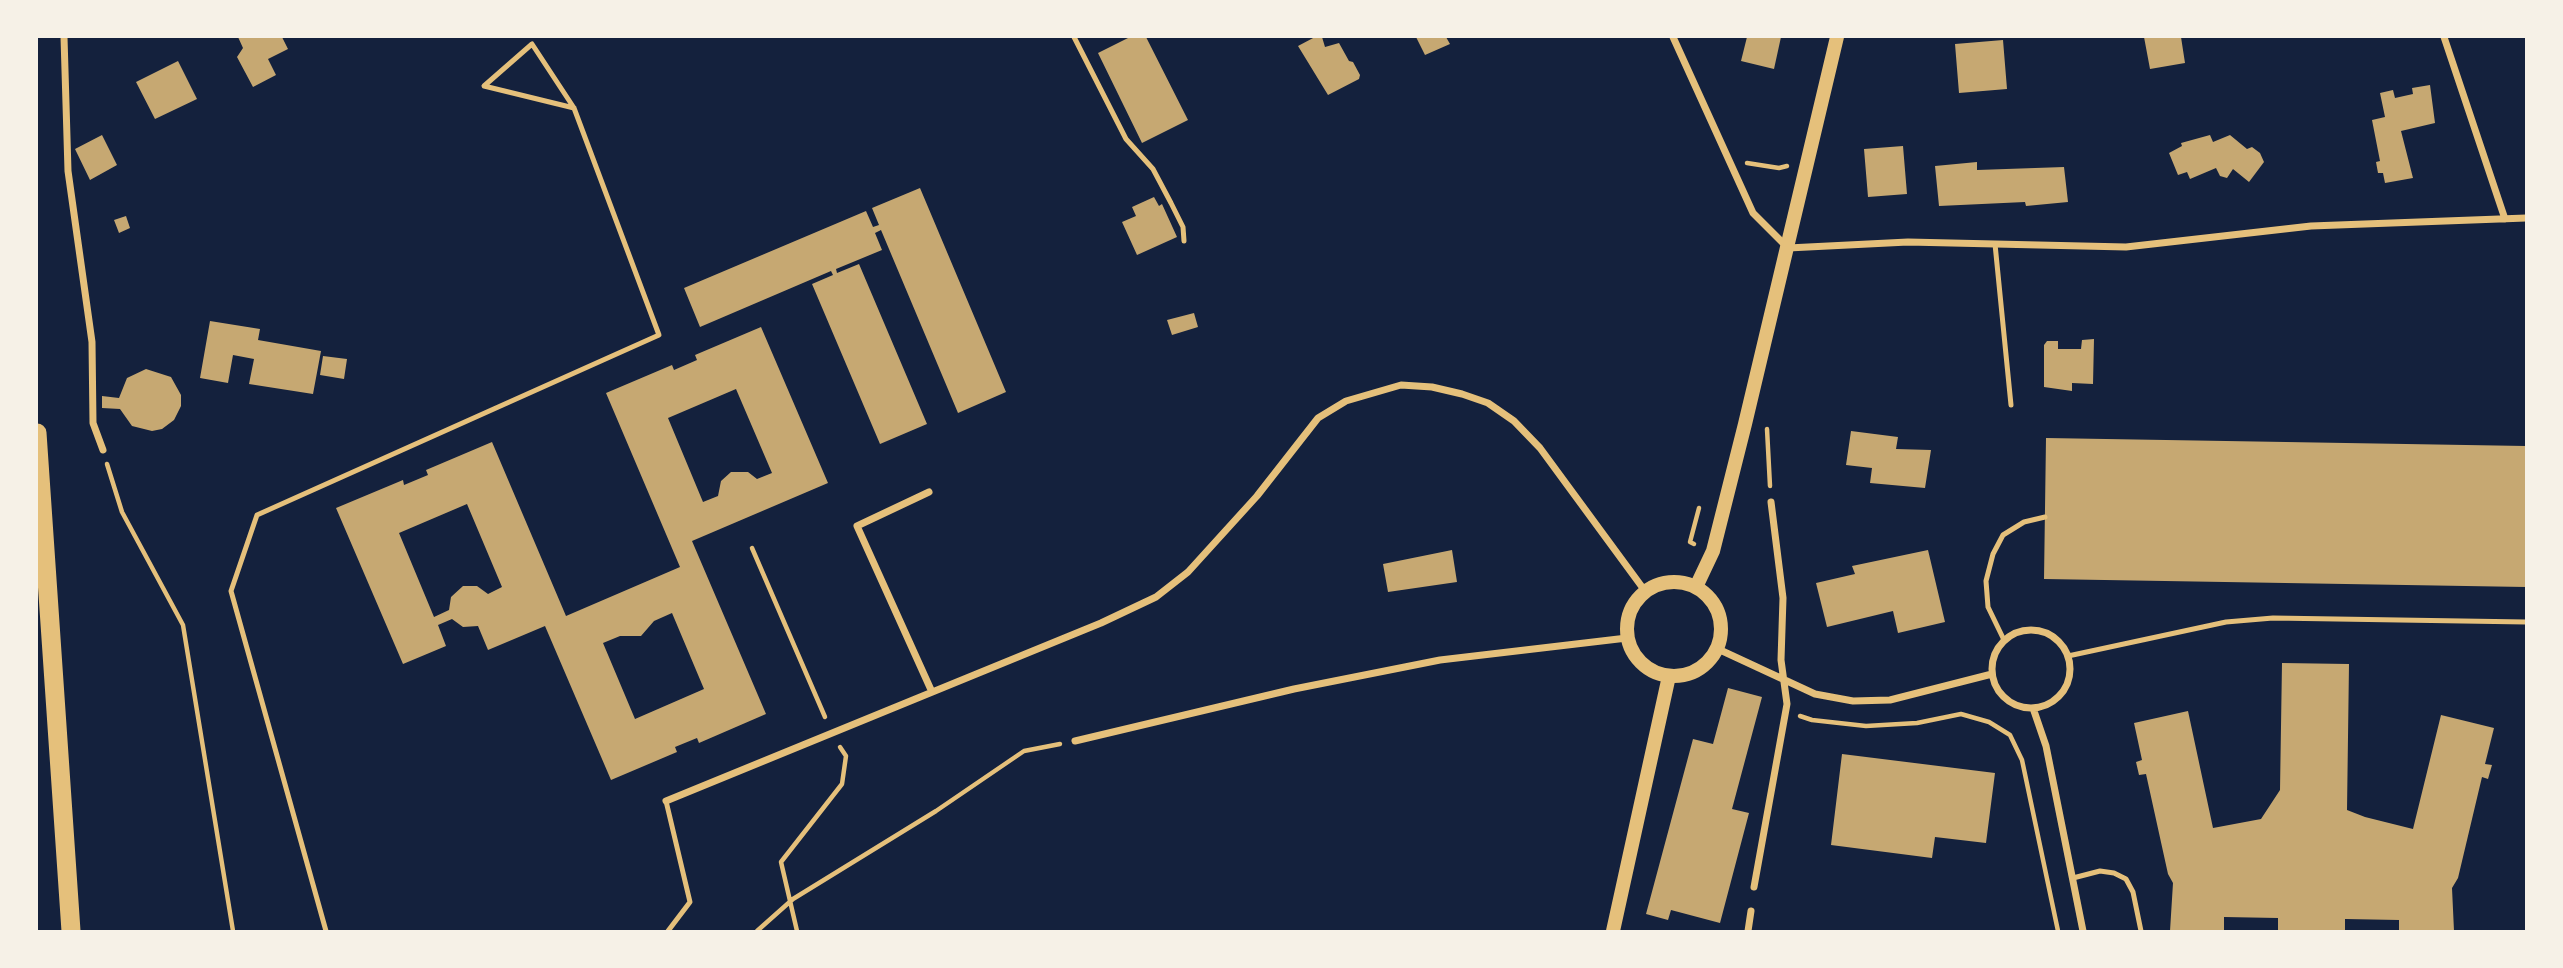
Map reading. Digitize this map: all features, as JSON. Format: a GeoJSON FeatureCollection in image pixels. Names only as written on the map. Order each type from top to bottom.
{"type":"FeatureCollection","features":[{"type":"Feature","properties":{"kind":"highway"},"geometry":{"type":"LineString","coordinates":[[37,433],[71,931]]}},
{"type":"Feature","properties":{"kind":"main road"},"geometry":{"type":"LineString","coordinates":[[1696,587],[1713,551],[1788,248],[1836,37]]}},
{"type":"Feature","properties":{"kind":"main road"},"geometry":{"type":"LineString","coordinates":[[1679,582],[1696,587],[1708,596],[1721,620],[1718,649],[1701,668],[1689,674],[1669,676],[1647,668],[1634,655],[1628,638],[1630,612],[1645,591],[1661,584],[1679,582]]}},
{"type":"Feature","properties":{"kind":"main road"},"geometry":{"type":"LineString","coordinates":[[1613,931],[1669,676]]}},
{"type":"Feature","properties":{"kind":"street"},"geometry":{"type":"LineString","coordinates":[[64,37],[68,172],[92,342],[93,423],[103,450]]}},
{"type":"Feature","properties":{"kind":"street"},"geometry":{"type":"LineString","coordinates":[[1673,37],[1753,213],[1788,248],[1908,242],[2126,247],[2311,226],[2526,218]]}},
{"type":"Feature","properties":{"kind":"street"},"geometry":{"type":"LineString","coordinates":[[2444,37],[2505,219]]}},
{"type":"Feature","properties":{"kind":"street"},"geometry":{"type":"LineString","coordinates":[[666,802],[1101,623],[1156,597],[1188,572],[1249,505],[1318,418],[1346,401],[1401,385],[1432,387],[1462,394],[1488,403],[1514,421],[1540,448],[1645,591]]}},
{"type":"Feature","properties":{"kind":"street"},"geometry":{"type":"LineString","coordinates":[[929,492],[858,526],[932,692]]}},
{"type":"Feature","properties":{"kind":"street"},"geometry":{"type":"LineString","coordinates":[[1754,887],[1786,710],[1783,598],[1770,502]]}},
{"type":"Feature","properties":{"kind":"street"},"geometry":{"type":"LineString","coordinates":[[2025,630],[2040,631],[2060,643],[2068,656],[2069,677],[2060,695],[2043,706],[2023,707],[2006,699],[1999,692],[1992,674],[1994,656],[2004,640],[2025,630]]}},
{"type":"Feature","properties":{"kind":"street"},"geometry":{"type":"LineString","coordinates":[[1075,741],[1294,689],[1440,660],[1628,638]]}},
{"type":"Feature","properties":{"kind":"street"},"geometry":{"type":"LineString","coordinates":[[1718,649],[1815,694],[1853,701],[1890,700],[1992,674]]}},
{"type":"Feature","properties":{"kind":"street"},"geometry":{"type":"LineString","coordinates":[[2033,708],[2046,746],[2084,931]]}},
{"type":"Feature","properties":{"kind":"street"},"geometry":{"type":"LineString","coordinates":[[1748,931],[1751,911]]}},
{"type":"Feature","properties":{"kind":"lane"},"geometry":{"type":"LineString","coordinates":[[1074,37],[1126,139],[1153,169],[1184,226],[1184,241]]}},
{"type":"Feature","properties":{"kind":"lane"},"geometry":{"type":"LineString","coordinates":[[326,931],[231,591],[257,515],[659,335],[574,108],[532,44],[484,86],[574,108]]}},
{"type":"Feature","properties":{"kind":"lane"},"geometry":{"type":"LineString","coordinates":[[1995,244],[2011,405]]}},
{"type":"Feature","properties":{"kind":"lane"},"geometry":{"type":"LineString","coordinates":[[2004,640],[1988,607],[1986,581],[1993,554],[2003,535],[2024,522],[2045,517]]}},
{"type":"Feature","properties":{"kind":"lane"},"geometry":{"type":"LineString","coordinates":[[2068,656],[2226,622],[2273,618],[2526,622]]}},
{"type":"Feature","properties":{"kind":"lane"},"geometry":{"type":"LineString","coordinates":[[666,802],[690,902],[668,931]]}},
{"type":"Feature","properties":{"kind":"lane"},"geometry":{"type":"LineString","coordinates":[[2073,878],[2100,872],[2114,873],[2126,879],[2133,892],[2141,931]]}},
{"type":"Feature","properties":{"kind":"path"},"geometry":{"type":"LineString","coordinates":[[1727,156],[1779,168],[1808,160]]}},
{"type":"Feature","properties":{"kind":"path"},"geometry":{"type":"LineString","coordinates":[[1767,418],[1770,502]]}},
{"type":"Feature","properties":{"kind":"path"},"geometry":{"type":"LineString","coordinates":[[103,450],[122,512],[183,625],[233,931]]}},
{"type":"Feature","properties":{"kind":"path"},"geometry":{"type":"LineString","coordinates":[[1786,710],[1812,720],[1866,726],[1917,723],[1961,714],[1989,722],[2010,735],[2022,760],[2058,931]]}},
{"type":"Feature","properties":{"kind":"path"},"geometry":{"type":"LineString","coordinates":[[757,931],[793,900],[936,811],[1024,751],[1075,741]]}},
{"type":"Feature","properties":{"kind":"building"},"geometry":{"type":"Polygon","coordinates":[[[238,37],[282,37],[288,49],[268,59],[276,75],[253,87],[237,57],[243,48],[238,37]]]}},
{"type":"Feature","properties":{"kind":"building"},"geometry":{"type":"Polygon","coordinates":[[[1130,37],[1146,37],[1188,120],[1142,143],[1098,53],[1130,37]]]}},
{"type":"Feature","properties":{"kind":"building"},"geometry":{"type":"Polygon","coordinates":[[[1315,37],[1322,37],[1325,47],[1339,43],[1349,61],[1353,62],[1360,75],[1359,79],[1328,95],[1298,46],[1315,37]]]}},
{"type":"Feature","properties":{"kind":"building"},"geometry":{"type":"Polygon","coordinates":[[[1416,37],[1446,37],[1450,44],[1425,55],[1416,37]]]}},
{"type":"Feature","properties":{"kind":"building"},"geometry":{"type":"Polygon","coordinates":[[[1747,37],[1781,37],[1774,69],[1741,61],[1747,37]]]}},
{"type":"Feature","properties":{"kind":"building"},"geometry":{"type":"Polygon","coordinates":[[[2144,37],[2181,37],[2185,63],[2150,69],[2144,37]]]}},
{"type":"Feature","properties":{"kind":"building"},"geometry":{"type":"Polygon","coordinates":[[[2003,40],[2007,89],[1959,93],[1955,44],[2003,40]]]}},
{"type":"Feature","properties":{"kind":"building"},"geometry":{"type":"Polygon","coordinates":[[[178,61],[197,99],[155,119],[136,82],[178,61]]]}},
{"type":"Feature","properties":{"kind":"building"},"geometry":{"type":"Polygon","coordinates":[[[2430,85],[2435,123],[2401,131],[2413,178],[2385,183],[2383,173],[2378,173],[2376,162],[2380,161],[2372,120],[2385,117],[2380,93],[2393,90],[2395,98],[2413,94],[2412,88],[2430,85]]]}},
{"type":"Feature","properties":{"kind":"building"},"geometry":{"type":"Polygon","coordinates":[[[102,135],[117,165],[90,180],[75,149],[102,135]]]}},
{"type":"Feature","properties":{"kind":"building"},"geometry":{"type":"Polygon","coordinates":[[[2210,135],[2213,142],[2230,135],[2247,149],[2252,147],[2260,153],[2264,162],[2249,182],[2233,169],[2227,178],[2220,176],[2216,168],[2190,179],[2187,172],[2178,175],[2169,153],[2182,146],[2181,143],[2210,135]]]}},
{"type":"Feature","properties":{"kind":"building"},"geometry":{"type":"Polygon","coordinates":[[[1903,146],[1907,194],[1868,197],[1864,149],[1903,146]]]}},
{"type":"Feature","properties":{"kind":"building"},"geometry":{"type":"Polygon","coordinates":[[[1977,162],[1977,170],[2064,167],[2068,202],[2026,206],[2025,202],[1939,206],[1935,166],[1977,162]]]}},
{"type":"Feature","properties":{"kind":"building"},"geometry":{"type":"Polygon","coordinates":[[[920,188],[1006,392],[958,413],[881,230],[875,233],[882,250],[836,269],[837,273],[859,264],[927,424],[880,444],[812,284],[833,275],[831,271],[700,327],[684,288],[866,211],[873,227],[879,225],[872,208],[920,188]]]}},
{"type":"Feature","properties":{"kind":"building"},"geometry":{"type":"Polygon","coordinates":[[[1154,197],[1159,206],[1162,204],[1177,237],[1137,255],[1122,222],[1136,216],[1132,207],[1154,197]]]}},
{"type":"Feature","properties":{"kind":"building"},"geometry":{"type":"Polygon","coordinates":[[[126,216],[130,228],[119,233],[114,220],[126,216]]]}},
{"type":"Feature","properties":{"kind":"building"},"geometry":{"type":"Polygon","coordinates":[[[1194,313],[1198,327],[1172,335],[1167,320],[1194,313]]]}},
{"type":"Feature","properties":{"kind":"building"},"geometry":{"type":"Polygon","coordinates":[[[210,321],[260,329],[258,340],[321,351],[313,394],[249,384],[254,359],[233,355],[228,383],[200,378],[210,321]]]}},
{"type":"Feature","properties":{"kind":"building"},"geometry":{"type":"Polygon","coordinates":[[[761,327],[828,483],[692,541],[766,714],[699,743],[697,738],[675,747],[677,752],[611,780],[545,626],[488,650],[478,626],[463,627],[452,619],[438,625],[446,646],[403,664],[336,508],[403,480],[404,485],[428,475],[426,470],[492,442],[566,616],[680,567],[606,393],[672,365],[674,370],[697,360],[695,355],[761,327]],[[736,389],[668,418],[703,502],[718,496],[721,481],[731,472],[748,472],[757,479],[772,473],[736,389]],[[467,504],[399,533],[434,617],[449,610],[451,597],[463,586],[477,586],[488,594],[502,587],[467,504]],[[672,613],[654,621],[641,636],[620,636],[603,643],[635,719],[704,689],[672,613]]]}},
{"type":"Feature","properties":{"kind":"building"},"geometry":{"type":"Polygon","coordinates":[[[2094,339],[2093,384],[2072,383],[2072,391],[2044,387],[2044,345],[2047,341],[2058,341],[2058,349],[2081,349],[2082,340],[2094,339]]]}},
{"type":"Feature","properties":{"kind":"building"},"geometry":{"type":"Polygon","coordinates":[[[323,356],[347,359],[344,379],[320,375],[323,356]]]}},
{"type":"Feature","properties":{"kind":"building"},"geometry":{"type":"Polygon","coordinates":[[[146,369],[171,377],[181,395],[181,406],[174,420],[162,429],[152,431],[132,426],[120,409],[102,408],[102,396],[119,398],[127,378],[146,369]]]}},
{"type":"Feature","properties":{"kind":"building"},"geometry":{"type":"Polygon","coordinates":[[[1851,431],[1898,437],[1896,449],[1931,450],[1925,488],[1870,483],[1872,468],[1846,465],[1851,431]]]}},
{"type":"Feature","properties":{"kind":"building"},"geometry":{"type":"Polygon","coordinates":[[[2046,438],[2526,446],[2526,587],[2044,579],[2046,438]]]}},
{"type":"Feature","properties":{"kind":"building"},"geometry":{"type":"Polygon","coordinates":[[[1452,550],[1457,582],[1388,592],[1383,564],[1452,550]]]}},
{"type":"Feature","properties":{"kind":"building"},"geometry":{"type":"Polygon","coordinates":[[[1928,550],[1945,622],[1898,633],[1893,611],[1827,627],[1816,583],[1855,574],[1852,566],[1928,550]]]}},
{"type":"Feature","properties":{"kind":"building"},"geometry":{"type":"Polygon","coordinates":[[[2282,663],[2349,664],[2347,810],[2365,817],[2413,829],[2441,715],[2494,728],[2485,764],[2492,765],[2488,779],[2482,777],[2458,878],[2452,888],[2454,931],[2399,931],[2399,920],[2345,919],[2345,931],[2278,931],[2278,918],[2224,917],[2224,931],[2170,931],[2173,883],[2168,874],[2146,774],[2139,775],[2136,762],[2142,760],[2134,723],[2188,711],[2213,828],[2261,819],[2280,790],[2282,663]]]}},
{"type":"Feature","properties":{"kind":"building"},"geometry":{"type":"Polygon","coordinates":[[[1728,688],[1762,697],[1732,809],[1749,813],[1720,923],[1671,910],[1668,920],[1646,914],[1693,739],[1713,744],[1728,688]]]}},
{"type":"Feature","properties":{"kind":"building"},"geometry":{"type":"Polygon","coordinates":[[[1842,754],[1995,773],[1986,843],[1935,837],[1932,858],[1831,845],[1842,754]]]}}]}
